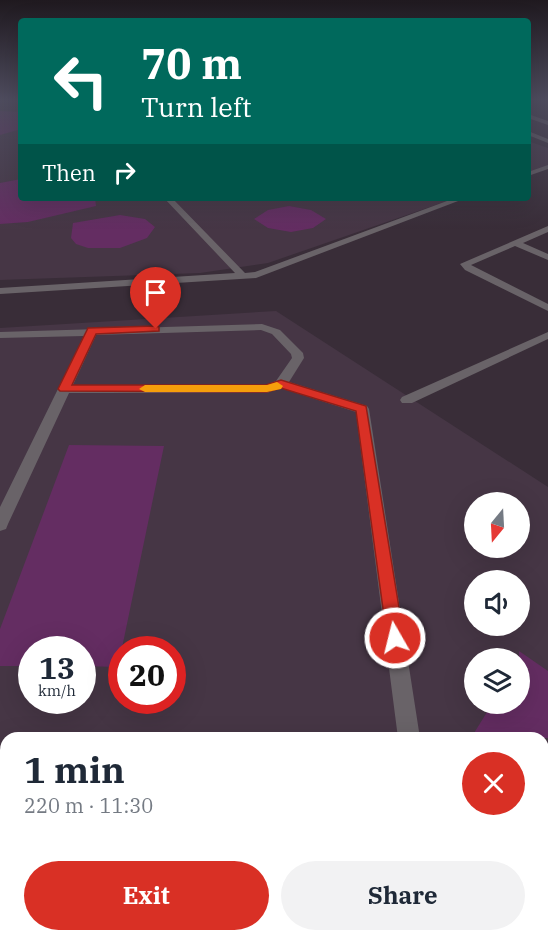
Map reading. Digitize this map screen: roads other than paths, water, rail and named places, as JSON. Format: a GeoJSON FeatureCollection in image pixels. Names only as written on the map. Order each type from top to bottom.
{"type":"FeatureCollection","features":[{"type":"Feature","properties":{"kind":"street"},"geometry":{"type":"LineString","coordinates":[[531,173],[548,166]]}},
{"type":"Feature","properties":{"kind":"street"},"geometry":{"type":"LineString","coordinates":[[171,201],[244,277]]}},
{"type":"Feature","properties":{"kind":"street"},"geometry":{"type":"LineString","coordinates":[[0,291],[244,277],[269,272],[454,201]]}},
{"type":"Feature","properties":{"kind":"street"},"geometry":{"type":"LineString","coordinates":[[548,229],[467,263],[465,266],[548,308]]}},
{"type":"Feature","properties":{"kind":"street"},"geometry":{"type":"LineString","coordinates":[[515,243],[548,257]]}},
{"type":"Feature","properties":{"kind":"street"},"geometry":{"type":"LineString","coordinates":[[0,335],[262,327],[270,329],[297,353],[298,358],[281,384]]}},
{"type":"Feature","properties":{"kind":"street"},"geometry":{"type":"LineString","coordinates":[[0,524],[92,331]]}},
{"type":"Feature","properties":{"kind":"street"},"geometry":{"type":"LineString","coordinates":[[406,400],[547,337]]}},
{"type":"Feature","properties":{"kind":"street"},"geometry":{"type":"LineString","coordinates":[[64,389],[267,389],[281,384],[362,409],[409,732]]}}]}
